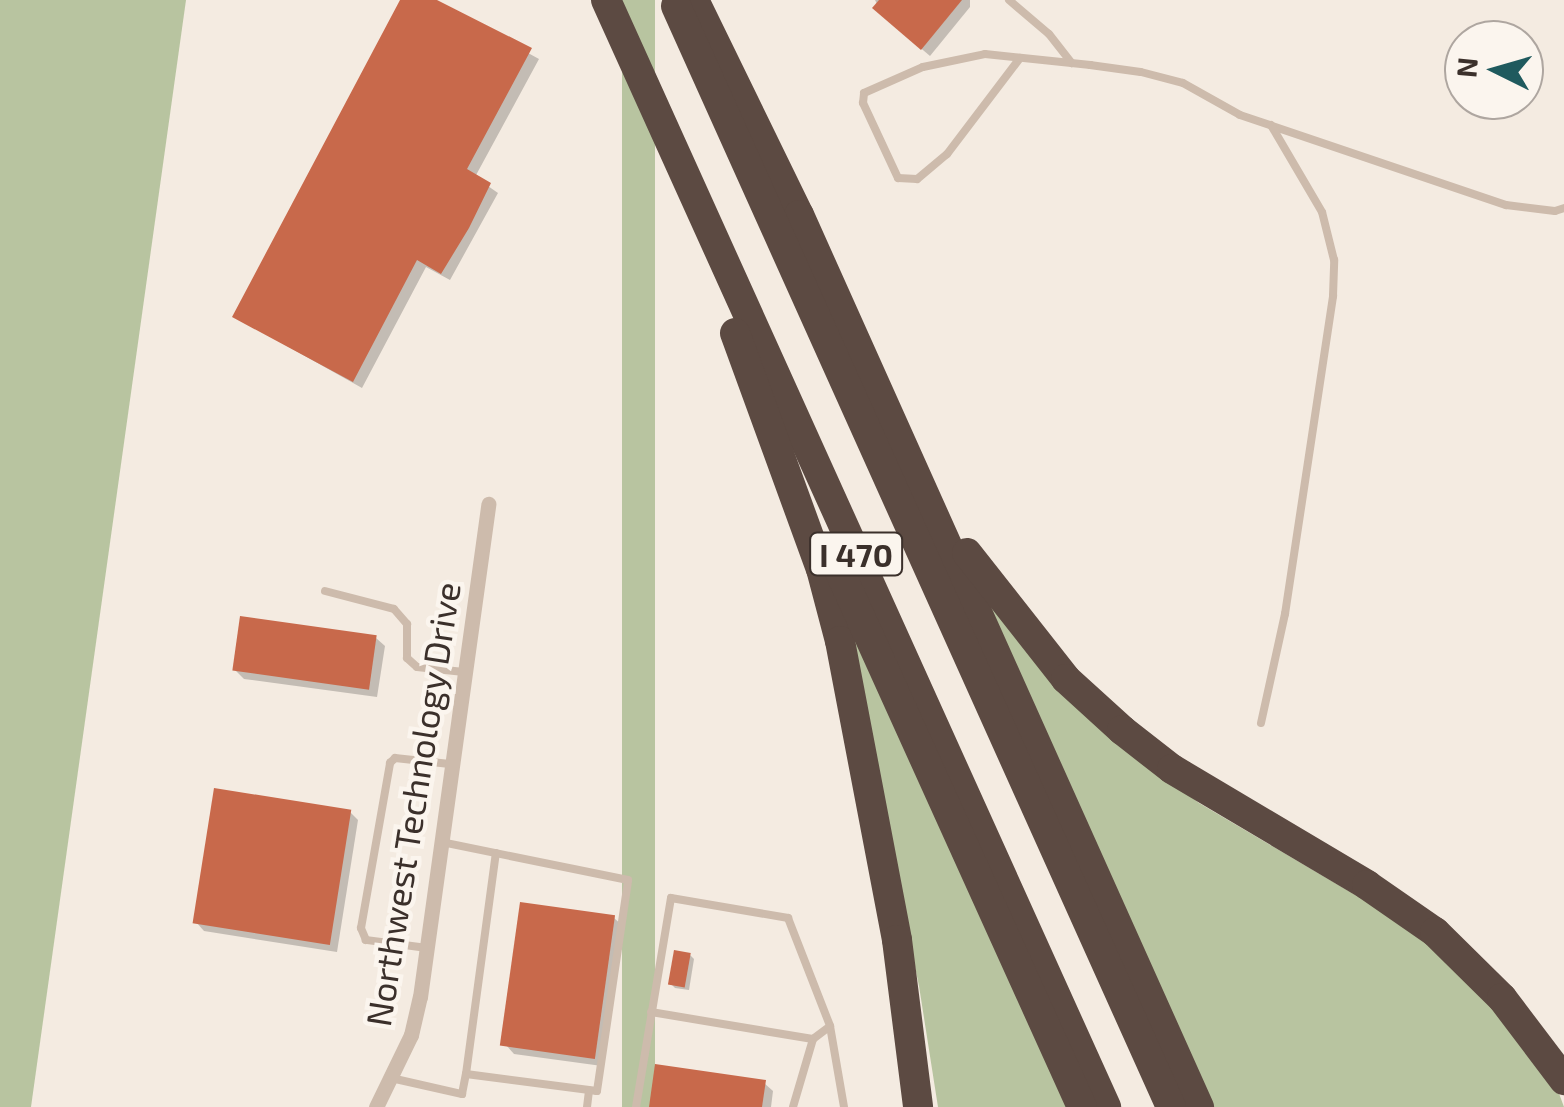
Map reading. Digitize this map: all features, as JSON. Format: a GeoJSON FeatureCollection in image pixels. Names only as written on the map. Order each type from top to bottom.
{"type":"FeatureCollection","features":[{"type":"Feature","properties":{"kind":"highway"},"geometry":{"type":"LineString","coordinates":[[606,0],[755,383],[816,553],[840,641],[897,940],[918,1107]]}},
{"type":"Feature","properties":{"kind":"highway","name":"I 470"},"geometry":{"type":"LineString","coordinates":[[606,0],[1106,1107]]}},
{"type":"Feature","properties":{"kind":"highway","name":"I 470"},"geometry":{"type":"LineString","coordinates":[[673,0],[1171,1107]]}},
{"type":"Feature","properties":{"kind":"highway"},"geometry":{"type":"LineString","coordinates":[[694,0],[799,215],[1199,1107]]}},
{"type":"Feature","properties":{"kind":"highway"},"geometry":{"type":"LineString","coordinates":[[755,383],[1082,1107]]}},
{"type":"Feature","properties":{"kind":"highway"},"geometry":{"type":"LineString","coordinates":[[917,475],[1010,614],[1066,679],[1172,769],[1367,885],[1436,932],[1502,998],[1564,1080]]}},
{"type":"Feature","properties":{"kind":"street","name":"Northwest Technology Drive"},"geometry":{"type":"LineString","coordinates":[[376,1107],[411,1035],[427,948],[488,504]]}},
{"type":"Feature","properties":{"kind":"lane"},"geometry":{"type":"LineString","coordinates":[[1009,0],[1049,34],[1072,64]]}},
{"type":"Feature","properties":{"kind":"lane"},"geometry":{"type":"LineString","coordinates":[[1020,58],[947,154],[917,179],[898,178],[863,103],[864,94],[923,67],[964,56],[1020,58],[1141,72],[1183,84],[1240,115],[1506,205],[1554,211],[1564,208]]}},
{"type":"Feature","properties":{"kind":"lane"},"geometry":{"type":"LineString","coordinates":[[1261,723],[1286,614],[1333,296],[1334,260],[1322,212],[1271,126]]}},
{"type":"Feature","properties":{"kind":"lane"},"geometry":{"type":"LineString","coordinates":[[324,591],[394,610],[407,624],[407,658],[417,667],[464,672]]}},
{"type":"Feature","properties":{"kind":"lane"},"geometry":{"type":"LineString","coordinates":[[427,948],[366,940],[361,928],[390,763],[395,758],[450,764]]}},
{"type":"Feature","properties":{"kind":"lane"},"geometry":{"type":"LineString","coordinates":[[441,842],[628,880],[598,1091],[466,1074]]}},
{"type":"Feature","properties":{"kind":"lane"},"geometry":{"type":"LineString","coordinates":[[460,1107],[496,853]]}},
{"type":"Feature","properties":{"kind":"lane"},"geometry":{"type":"LineString","coordinates":[[636,1107],[671,898],[788,918],[830,1026],[844,1107]]}},
{"type":"Feature","properties":{"kind":"lane"},"geometry":{"type":"LineString","coordinates":[[651,1012],[813,1038]]}},
{"type":"Feature","properties":{"kind":"lane"},"geometry":{"type":"LineString","coordinates":[[793,1107],[813,1038],[830,1026]]}},
{"type":"Feature","properties":{"kind":"lane"},"geometry":{"type":"LineString","coordinates":[[390,1078],[462,1094]]}},
{"type":"Feature","properties":{"kind":"lane"},"geometry":{"type":"LineString","coordinates":[[587,1107],[589,1090]]}},
{"type":"Feature","properties":{"kind":"green space"},"geometry":{"type":"Polygon","coordinates":[[[0,0],[186,0],[31,1107],[0,1107],[0,0]]]}},
{"type":"Feature","properties":{"kind":"green space"},"geometry":{"type":"Polygon","coordinates":[[[622,0],[655,0],[655,1107],[622,1107],[622,0]]]}},
{"type":"Feature","properties":{"kind":"green space"},"geometry":{"type":"Polygon","coordinates":[[[973,580],[1148,764],[1199,803],[1408,926],[1488,999],[1557,1088],[1564,1107],[1210,1107],[973,580]]]}},
{"type":"Feature","properties":{"kind":"green space"},"geometry":{"type":"Polygon","coordinates":[[[842,611],[1069,1107],[938,1107],[919,986],[842,611]]]}},
{"type":"Feature","properties":{"kind":"building"},"geometry":{"type":"Polygon","coordinates":[[[400,0],[437,0],[532,48],[467,169],[491,183],[469,228],[441,274],[417,260],[353,382],[232,317],[400,0]]]}},
{"type":"Feature","properties":{"kind":"building"},"geometry":{"type":"Polygon","coordinates":[[[879,0],[962,0],[921,50],[872,8],[879,0]]]}},
{"type":"Feature","properties":{"kind":"building"},"geometry":{"type":"Polygon","coordinates":[[[240,616],[377,635],[369,690],[232,670],[240,616]]]}},
{"type":"Feature","properties":{"kind":"building"},"geometry":{"type":"Polygon","coordinates":[[[214,788],[351,810],[330,945],[193,923],[214,788]]]}},
{"type":"Feature","properties":{"kind":"building"},"geometry":{"type":"Polygon","coordinates":[[[520,902],[615,915],[595,1059],[500,1046],[520,902]]]}},
{"type":"Feature","properties":{"kind":"building"},"geometry":{"type":"Polygon","coordinates":[[[674,950],[691,953],[685,987],[668,984],[674,950]]]}},
{"type":"Feature","properties":{"kind":"building"},"geometry":{"type":"Polygon","coordinates":[[[655,1064],[766,1080],[762,1107],[649,1107],[655,1064]]]}}]}
